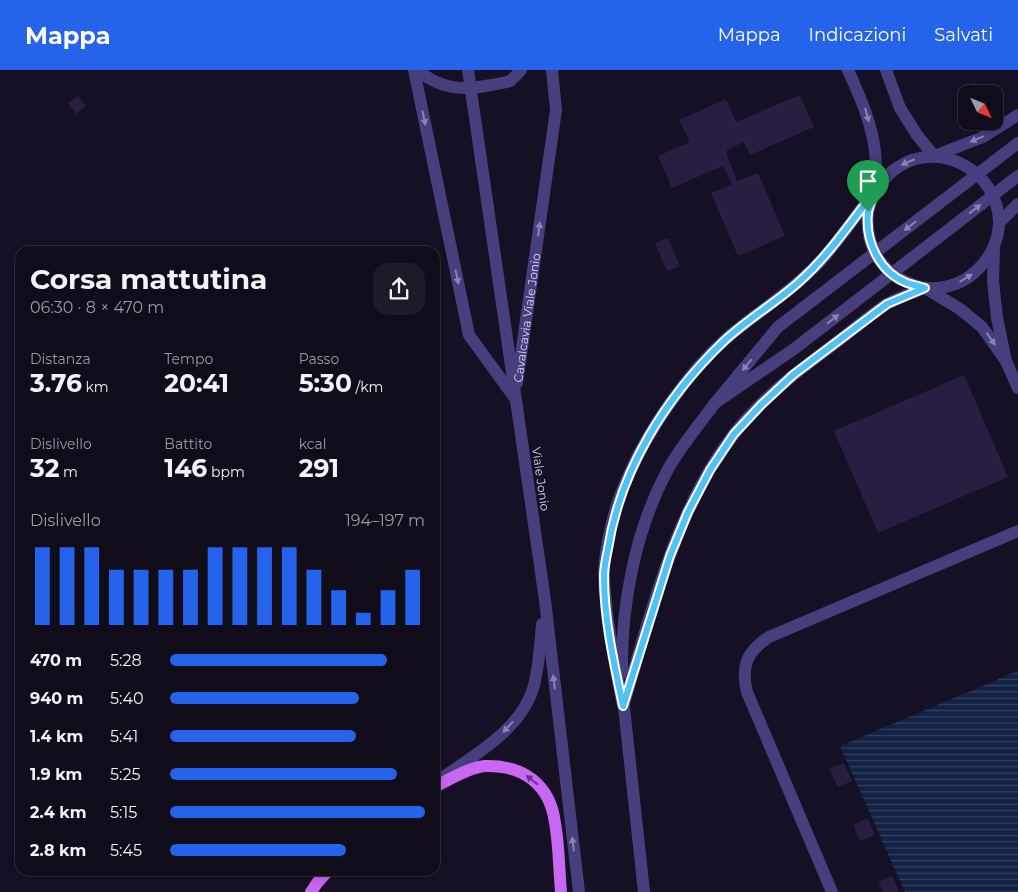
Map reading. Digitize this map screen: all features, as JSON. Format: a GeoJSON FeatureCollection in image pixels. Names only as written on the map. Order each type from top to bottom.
{"type":"FeatureCollection","features":[{"type":"Feature","properties":{"kind":"main road"},"geometry":{"type":"LineString","coordinates":[[440,784],[458,775],[484,766],[510,769],[529,776],[545,791],[555,821],[560,892]]}},
{"type":"Feature","properties":{"kind":"main road"},"geometry":{"type":"LineString","coordinates":[[311,892],[324,876]]}},
{"type":"Feature","properties":{"kind":"street","name":"Cavalcavia Viale Jonio"},"geometry":{"type":"LineString","coordinates":[[415,70],[440,85],[479,87],[509,81],[521,70]]}},
{"type":"Feature","properties":{"kind":"street","name":"Cavalcavia Viale Jonio"},"geometry":{"type":"LineString","coordinates":[[415,70],[469,335],[515,398]]}},
{"type":"Feature","properties":{"kind":"street","name":"Viale Jonio"},"geometry":{"type":"LineString","coordinates":[[468,70],[544,600],[579,892]]}},
{"type":"Feature","properties":{"kind":"street","name":"Cavalcavia Viale Jonio"},"geometry":{"type":"LineString","coordinates":[[515,398],[556,110],[552,70]]}},
{"type":"Feature","properties":{"kind":"street"},"geometry":{"type":"LineString","coordinates":[[848,70],[866,110],[875,152],[875,191],[868,211],[868,233],[874,253],[887,270],[905,282],[925,288],[960,308],[982,327],[1006,360]]}},
{"type":"Feature","properties":{"kind":"street"},"geometry":{"type":"LineString","coordinates":[[886,70],[900,108],[917,135],[934,156],[954,160],[972,169],[987,184],[996,202],[999,223],[994,246],[993,281],[997,318],[1006,360],[1018,388]]}},
{"type":"Feature","properties":{"kind":"street"},"geometry":{"type":"LineString","coordinates":[[644,892],[623,706],[609,638],[604,574],[611,528],[626,479],[667,408],[692,375],[724,341],[757,313],[800,281],[825,256],[886,177],[900,166],[916,159],[934,156],[983,136],[1018,115]]}},
{"type":"Feature","properties":{"kind":"street"},"geometry":{"type":"LineString","coordinates":[[623,706],[622,656],[627,604],[636,551],[667,471],[715,403],[778,327],[1018,143]]}},
{"type":"Feature","properties":{"kind":"street"},"geometry":{"type":"LineString","coordinates":[[715,403],[794,349],[1018,176]]}},
{"type":"Feature","properties":{"kind":"street"},"geometry":{"type":"LineString","coordinates":[[999,223],[1018,204]]}},
{"type":"Feature","properties":{"kind":"street"},"geometry":{"type":"LineString","coordinates":[[623,706],[670,556],[688,512],[710,470],[734,434],[793,375],[887,304],[925,288],[947,287],[967,279],[984,264],[994,246]]}},
{"type":"Feature","properties":{"kind":"street"},"geometry":{"type":"LineString","coordinates":[[832,892],[747,692],[744,680],[745,667],[750,655],[758,644],[768,637],[1018,531]]}},
{"type":"Feature","properties":{"kind":"street"},"geometry":{"type":"LineString","coordinates":[[440,779],[500,736],[521,714],[532,690],[538,665],[544,600]]}},
{"type":"Feature","properties":{"kind":"water"},"geometry":{"type":"Polygon","coordinates":[[[1018,671],[1018,892],[905,892],[840,746],[1018,671]]]}},
{"type":"Feature","properties":{"kind":"building"},"geometry":{"type":"Polygon","coordinates":[[[800,95],[814,127],[750,155],[744,142],[727,150],[727,155],[737,181],[758,173],[785,236],[738,256],[711,193],[732,184],[723,166],[672,188],[658,156],[690,142],[679,120],[726,99],[736,122],[800,95]]]}},
{"type":"Feature","properties":{"kind":"building"},"geometry":{"type":"Polygon","coordinates":[[[78,96],[86,106],[76,114],[68,103],[78,96]]]}},
{"type":"Feature","properties":{"kind":"building"},"geometry":{"type":"Polygon","coordinates":[[[668,238],[680,266],[667,271],[655,243],[668,238]]]}},
{"type":"Feature","properties":{"kind":"building"},"geometry":{"type":"Polygon","coordinates":[[[964,375],[1008,477],[878,533],[834,431],[964,375]]]}},
{"type":"Feature","properties":{"kind":"building"},"geometry":{"type":"Polygon","coordinates":[[[844,763],[852,781],[838,787],[829,769],[844,763]]]}},
{"type":"Feature","properties":{"kind":"building"},"geometry":{"type":"Polygon","coordinates":[[[868,818],[875,835],[860,841],[853,825],[868,818]]]}},
{"type":"Feature","properties":{"kind":"building"},"geometry":{"type":"Polygon","coordinates":[[[892,876],[899,892],[883,892],[878,882],[892,876]]]}},
{"type":"Feature","properties":{"kind":"route"},"geometry":{"type":"LineString","coordinates":[[875,191],[868,211],[868,233],[874,253],[887,270],[905,282],[925,288],[887,304],[793,375],[734,434],[710,470],[688,512],[670,556],[623,706],[609,638],[604,574],[611,528],[626,479],[667,408],[692,375],[724,341],[757,313],[800,281],[825,256],[875,191]]}}]}
